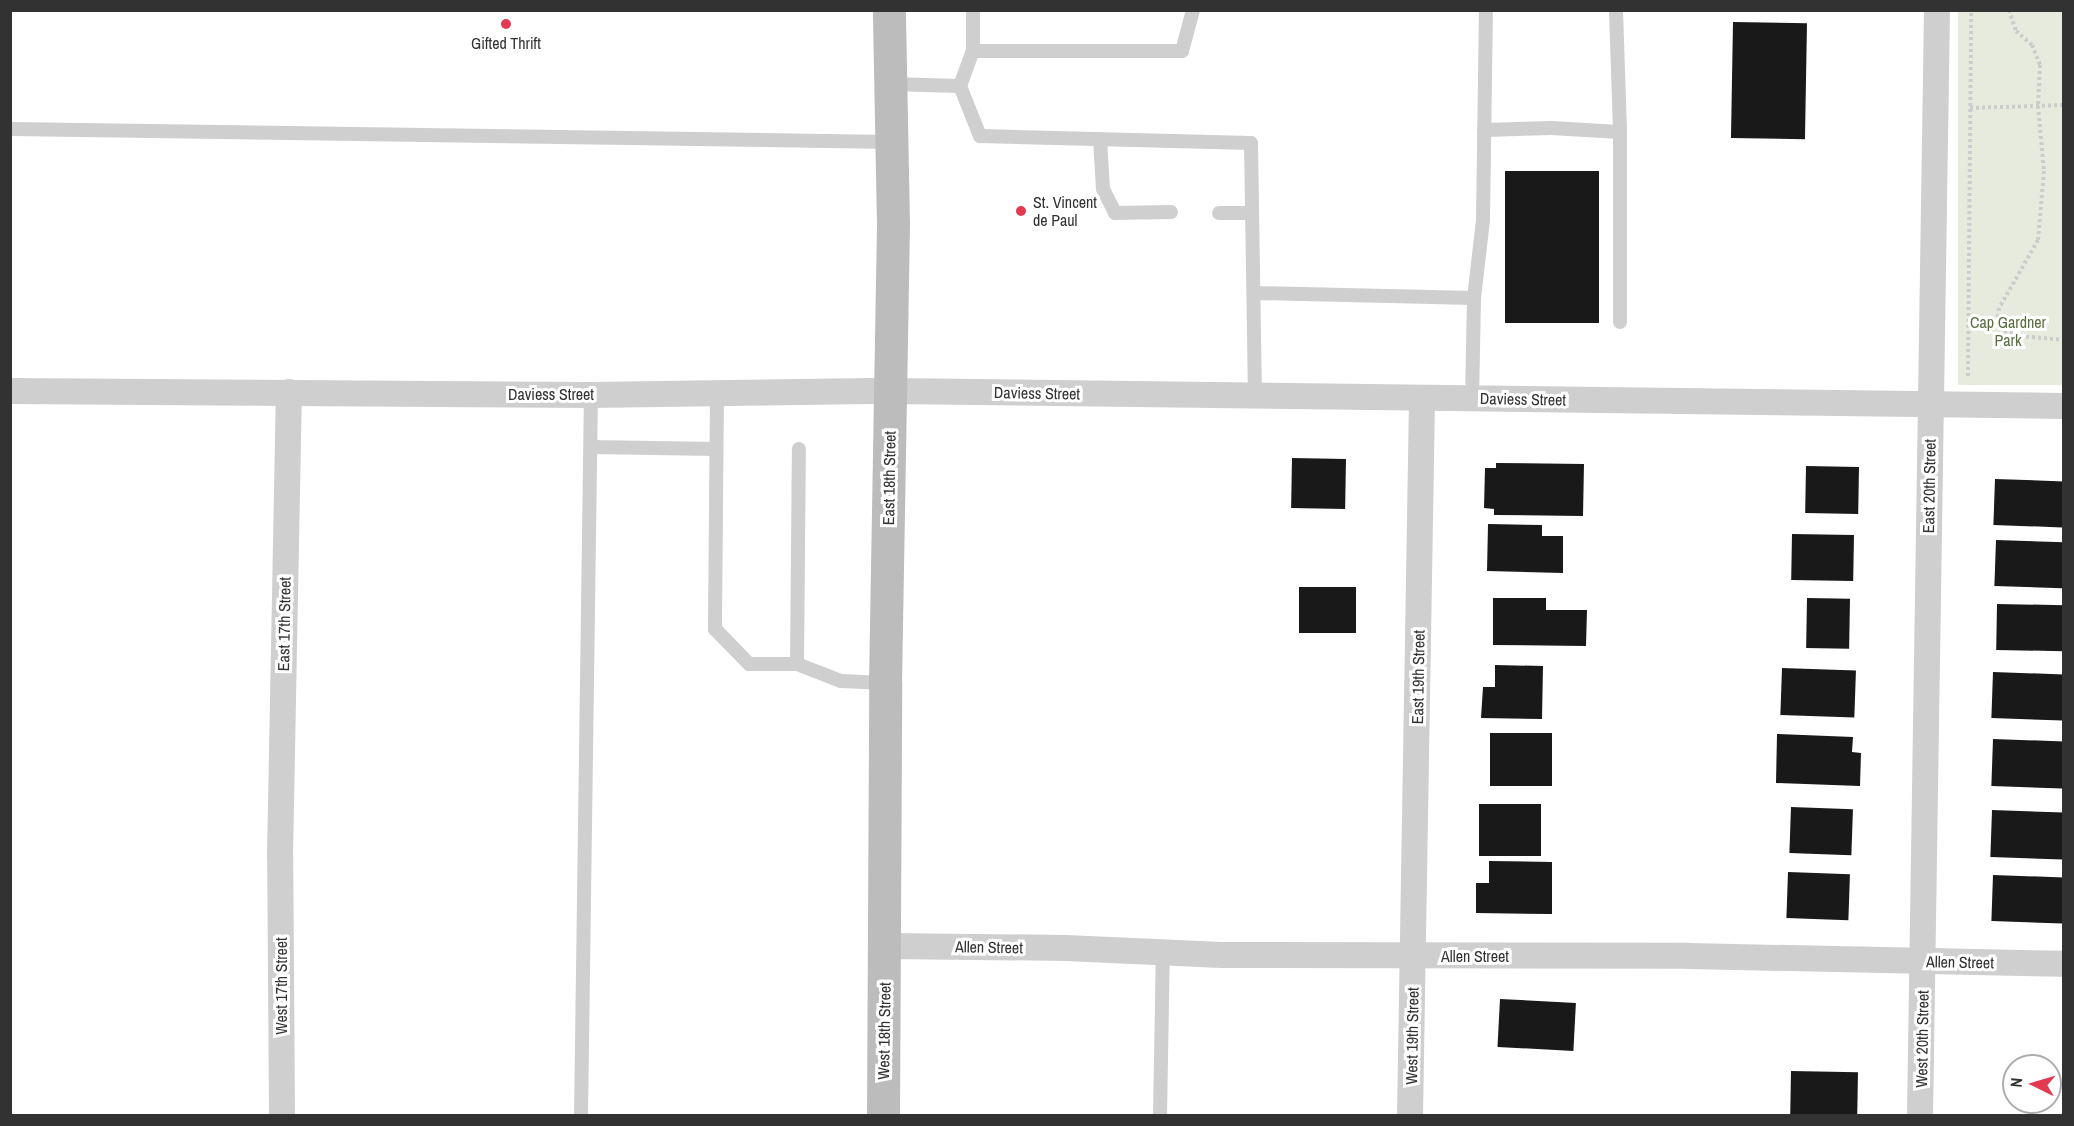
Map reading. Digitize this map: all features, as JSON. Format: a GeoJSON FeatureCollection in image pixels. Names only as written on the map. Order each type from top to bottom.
{"type":"FeatureCollection","features":[{"type":"Feature","properties":{"kind":"street","name":"East 18th Street"},"geometry":{"type":"LineString","coordinates":[[886,946],[885,683],[891,391],[892,142],[889,10]]}},
{"type":"Feature","properties":{"kind":"street","name":"East 20th Street"},"geometry":{"type":"LineString","coordinates":[[1923,962],[1937,10]]}},
{"type":"Feature","properties":{"kind":"street","name":"Daviess Street"},"geometry":{"type":"LineString","coordinates":[[10,391],[591,394],[891,391],[2064,406]]}},
{"type":"Feature","properties":{"kind":"street","name":"East 17th Street"},"geometry":{"type":"LineString","coordinates":[[280,856],[289,392]]}},
{"type":"Feature","properties":{"kind":"street","name":"East 19th Street"},"geometry":{"type":"LineString","coordinates":[[1414,956],[1422,398]]}},
{"type":"Feature","properties":{"kind":"street","name":"West 17th Street"},"geometry":{"type":"LineString","coordinates":[[280,856],[282,1116]]}},
{"type":"Feature","properties":{"kind":"street","name":"Allen Street"},"geometry":{"type":"LineString","coordinates":[[886,946],[1414,956],[2064,964]]}},
{"type":"Feature","properties":{"kind":"street","name":"West 18th Street"},"geometry":{"type":"LineString","coordinates":[[883,1116],[886,946]]}},
{"type":"Feature","properties":{"kind":"street","name":"West 19th Street"},"geometry":{"type":"LineString","coordinates":[[1410,1116],[1414,956]]}},
{"type":"Feature","properties":{"kind":"street","name":"West 20th Street"},"geometry":{"type":"LineString","coordinates":[[1920,1116],[1923,962]]}},
{"type":"Feature","properties":{"kind":"lane"},"geometry":{"type":"LineString","coordinates":[[973,10],[973,51],[960,86],[980,136],[1251,143],[1255,396]]}},
{"type":"Feature","properties":{"kind":"lane"},"geometry":{"type":"LineString","coordinates":[[973,51],[1182,51],[1193,10]]}},
{"type":"Feature","properties":{"kind":"lane"},"geometry":{"type":"LineString","coordinates":[[1472,398],[1474,298],[1483,219],[1486,10]]}},
{"type":"Feature","properties":{"kind":"lane"},"geometry":{"type":"LineString","coordinates":[[1616,10],[1620,132],[1620,322]]}},
{"type":"Feature","properties":{"kind":"lane"},"geometry":{"type":"LineString","coordinates":[[890,84],[960,86]]}},
{"type":"Feature","properties":{"kind":"lane"},"geometry":{"type":"LineString","coordinates":[[1484,130],[1551,128],[1620,132]]}},
{"type":"Feature","properties":{"kind":"lane"},"geometry":{"type":"LineString","coordinates":[[10,129],[892,142]]}},
{"type":"Feature","properties":{"kind":"lane"},"geometry":{"type":"LineString","coordinates":[[1100,139],[1103,189],[1114,213],[1171,212]]}},
{"type":"Feature","properties":{"kind":"lane"},"geometry":{"type":"LineString","coordinates":[[1219,213],[1252,213]]}},
{"type":"Feature","properties":{"kind":"lane"},"geometry":{"type":"LineString","coordinates":[[1254,293],[1474,298]]}},
{"type":"Feature","properties":{"kind":"lane"},"geometry":{"type":"LineString","coordinates":[[717,393],[715,630],[749,664],[797,664],[841,681],[885,683]]}},
{"type":"Feature","properties":{"kind":"lane"},"geometry":{"type":"LineString","coordinates":[[581,1116],[591,394]]}},
{"type":"Feature","properties":{"kind":"lane"},"geometry":{"type":"LineString","coordinates":[[591,447],[716,449]]}},
{"type":"Feature","properties":{"kind":"lane"},"geometry":{"type":"LineString","coordinates":[[797,664],[799,448]]}},
{"type":"Feature","properties":{"kind":"lane"},"geometry":{"type":"LineString","coordinates":[[1160,1116],[1163,952]]}},
{"type":"Feature","properties":{"kind":"path"},"geometry":{"type":"LineString","coordinates":[[1971,10],[1968,377],[1980,377]]}},
{"type":"Feature","properties":{"kind":"path"},"geometry":{"type":"LineString","coordinates":[[2009,10],[2016,31],[2032,45],[2040,66],[2038,106],[2044,171],[2038,240],[1999,308],[1997,322],[2004,331],[2020,336],[2064,340]]}},
{"type":"Feature","properties":{"kind":"path"},"geometry":{"type":"LineString","coordinates":[[1970,108],[2064,105]]}},
{"type":"Feature","properties":{"kind":"green space","name":"Cap Gardner Park"},"geometry":{"type":"Polygon","coordinates":[[[1958,11],[2063,11],[2063,385],[1958,385],[1958,11]]]}},
{"type":"Feature","properties":{"kind":"building"},"geometry":{"type":"Polygon","coordinates":[[[1733,22],[1807,23],[1805,139],[1731,138],[1733,22]]]}},
{"type":"Feature","properties":{"kind":"building"},"geometry":{"type":"Polygon","coordinates":[[[1505,171],[1599,171],[1599,323],[1505,323],[1505,171]]]}},
{"type":"Feature","properties":{"kind":"building"},"geometry":{"type":"Polygon","coordinates":[[[1292,458],[1346,459],[1345,509],[1291,508],[1292,458]]]}},
{"type":"Feature","properties":{"kind":"building"},"geometry":{"type":"Polygon","coordinates":[[[1496,463],[1584,464],[1583,516],[1494,515],[1494,509],[1484,508],[1485,468],[1496,468],[1496,463]]]}},
{"type":"Feature","properties":{"kind":"building"},"geometry":{"type":"Polygon","coordinates":[[[1806,466],[1859,467],[1858,514],[1805,513],[1806,466]]]}},
{"type":"Feature","properties":{"kind":"building"},"geometry":{"type":"Polygon","coordinates":[[[1995,479],[2064,481],[2062,527],[1993,525],[1995,479]]]}},
{"type":"Feature","properties":{"kind":"building"},"geometry":{"type":"Polygon","coordinates":[[[1488,524],[1542,525],[1542,536],[1563,536],[1563,573],[1487,571],[1488,524]]]}},
{"type":"Feature","properties":{"kind":"building"},"geometry":{"type":"Polygon","coordinates":[[[1792,534],[1854,535],[1853,581],[1791,580],[1792,534]]]}},
{"type":"Feature","properties":{"kind":"building"},"geometry":{"type":"Polygon","coordinates":[[[1996,540],[2064,542],[2062,588],[1994,586],[1996,540]]]}},
{"type":"Feature","properties":{"kind":"building"},"geometry":{"type":"Polygon","coordinates":[[[1299,587],[1356,587],[1356,633],[1299,633],[1299,587]]]}},
{"type":"Feature","properties":{"kind":"building"},"geometry":{"type":"Polygon","coordinates":[[[1493,598],[1546,598],[1546,610],[1587,610],[1586,646],[1493,645],[1493,598]]]}},
{"type":"Feature","properties":{"kind":"building"},"geometry":{"type":"Polygon","coordinates":[[[1807,598],[1850,599],[1849,649],[1806,648],[1807,598]]]}},
{"type":"Feature","properties":{"kind":"building"},"geometry":{"type":"Polygon","coordinates":[[[1997,604],[2064,605],[2063,651],[1996,650],[1997,604]]]}},
{"type":"Feature","properties":{"kind":"building"},"geometry":{"type":"Polygon","coordinates":[[[1495,665],[1543,666],[1542,719],[1481,718],[1483,687],[1495,687],[1495,665]]]}},
{"type":"Feature","properties":{"kind":"building"},"geometry":{"type":"Polygon","coordinates":[[[1782,668],[1856,671],[1854,718],[1780,715],[1782,668]]]}},
{"type":"Feature","properties":{"kind":"building"},"geometry":{"type":"Polygon","coordinates":[[[1993,672],[2064,674],[2062,720],[1991,718],[1993,672]]]}},
{"type":"Feature","properties":{"kind":"building"},"geometry":{"type":"Polygon","coordinates":[[[1490,733],[1552,733],[1552,786],[1490,786],[1490,733]]]}},
{"type":"Feature","properties":{"kind":"building"},"geometry":{"type":"Polygon","coordinates":[[[1777,734],[1853,737],[1852,752],[1861,753],[1860,786],[1776,783],[1777,734]]]}},
{"type":"Feature","properties":{"kind":"building"},"geometry":{"type":"Polygon","coordinates":[[[1993,739],[2064,741],[2062,788],[1991,786],[1993,739]]]}},
{"type":"Feature","properties":{"kind":"building"},"geometry":{"type":"Polygon","coordinates":[[[1479,804],[1541,804],[1541,856],[1479,856],[1479,804]]]}},
{"type":"Feature","properties":{"kind":"building"},"geometry":{"type":"Polygon","coordinates":[[[1791,807],[1853,809],[1851,855],[1789,853],[1791,807]]]}},
{"type":"Feature","properties":{"kind":"building"},"geometry":{"type":"Polygon","coordinates":[[[1992,810],[2064,813],[2062,859],[1990,857],[1992,810]]]}},
{"type":"Feature","properties":{"kind":"building"},"geometry":{"type":"Polygon","coordinates":[[[1489,861],[1552,862],[1552,914],[1476,913],[1476,883],[1489,883],[1489,861]]]}},
{"type":"Feature","properties":{"kind":"building"},"geometry":{"type":"Polygon","coordinates":[[[1788,872],[1850,874],[1848,920],[1786,918],[1788,872]]]}},
{"type":"Feature","properties":{"kind":"building"},"geometry":{"type":"Polygon","coordinates":[[[1993,875],[2064,877],[2062,923],[1991,921],[1993,875]]]}},
{"type":"Feature","properties":{"kind":"building"},"geometry":{"type":"Polygon","coordinates":[[[1500,999],[1576,1003],[1573,1051],[1497,1047],[1500,999]]]}},
{"type":"Feature","properties":{"kind":"building"},"geometry":{"type":"Polygon","coordinates":[[[1791,1071],[1858,1072],[1857,1116],[1790,1115],[1791,1071]]]}},
{"type":"Feature","properties":{"kind":"place","name":"Gifted Thrift"},"geometry":{"type":"Point","coordinates":[506,24]}},
{"type":"Feature","properties":{"kind":"place","name":"St. Vincent de Paul"},"geometry":{"type":"Point","coordinates":[1021,211]}}]}
